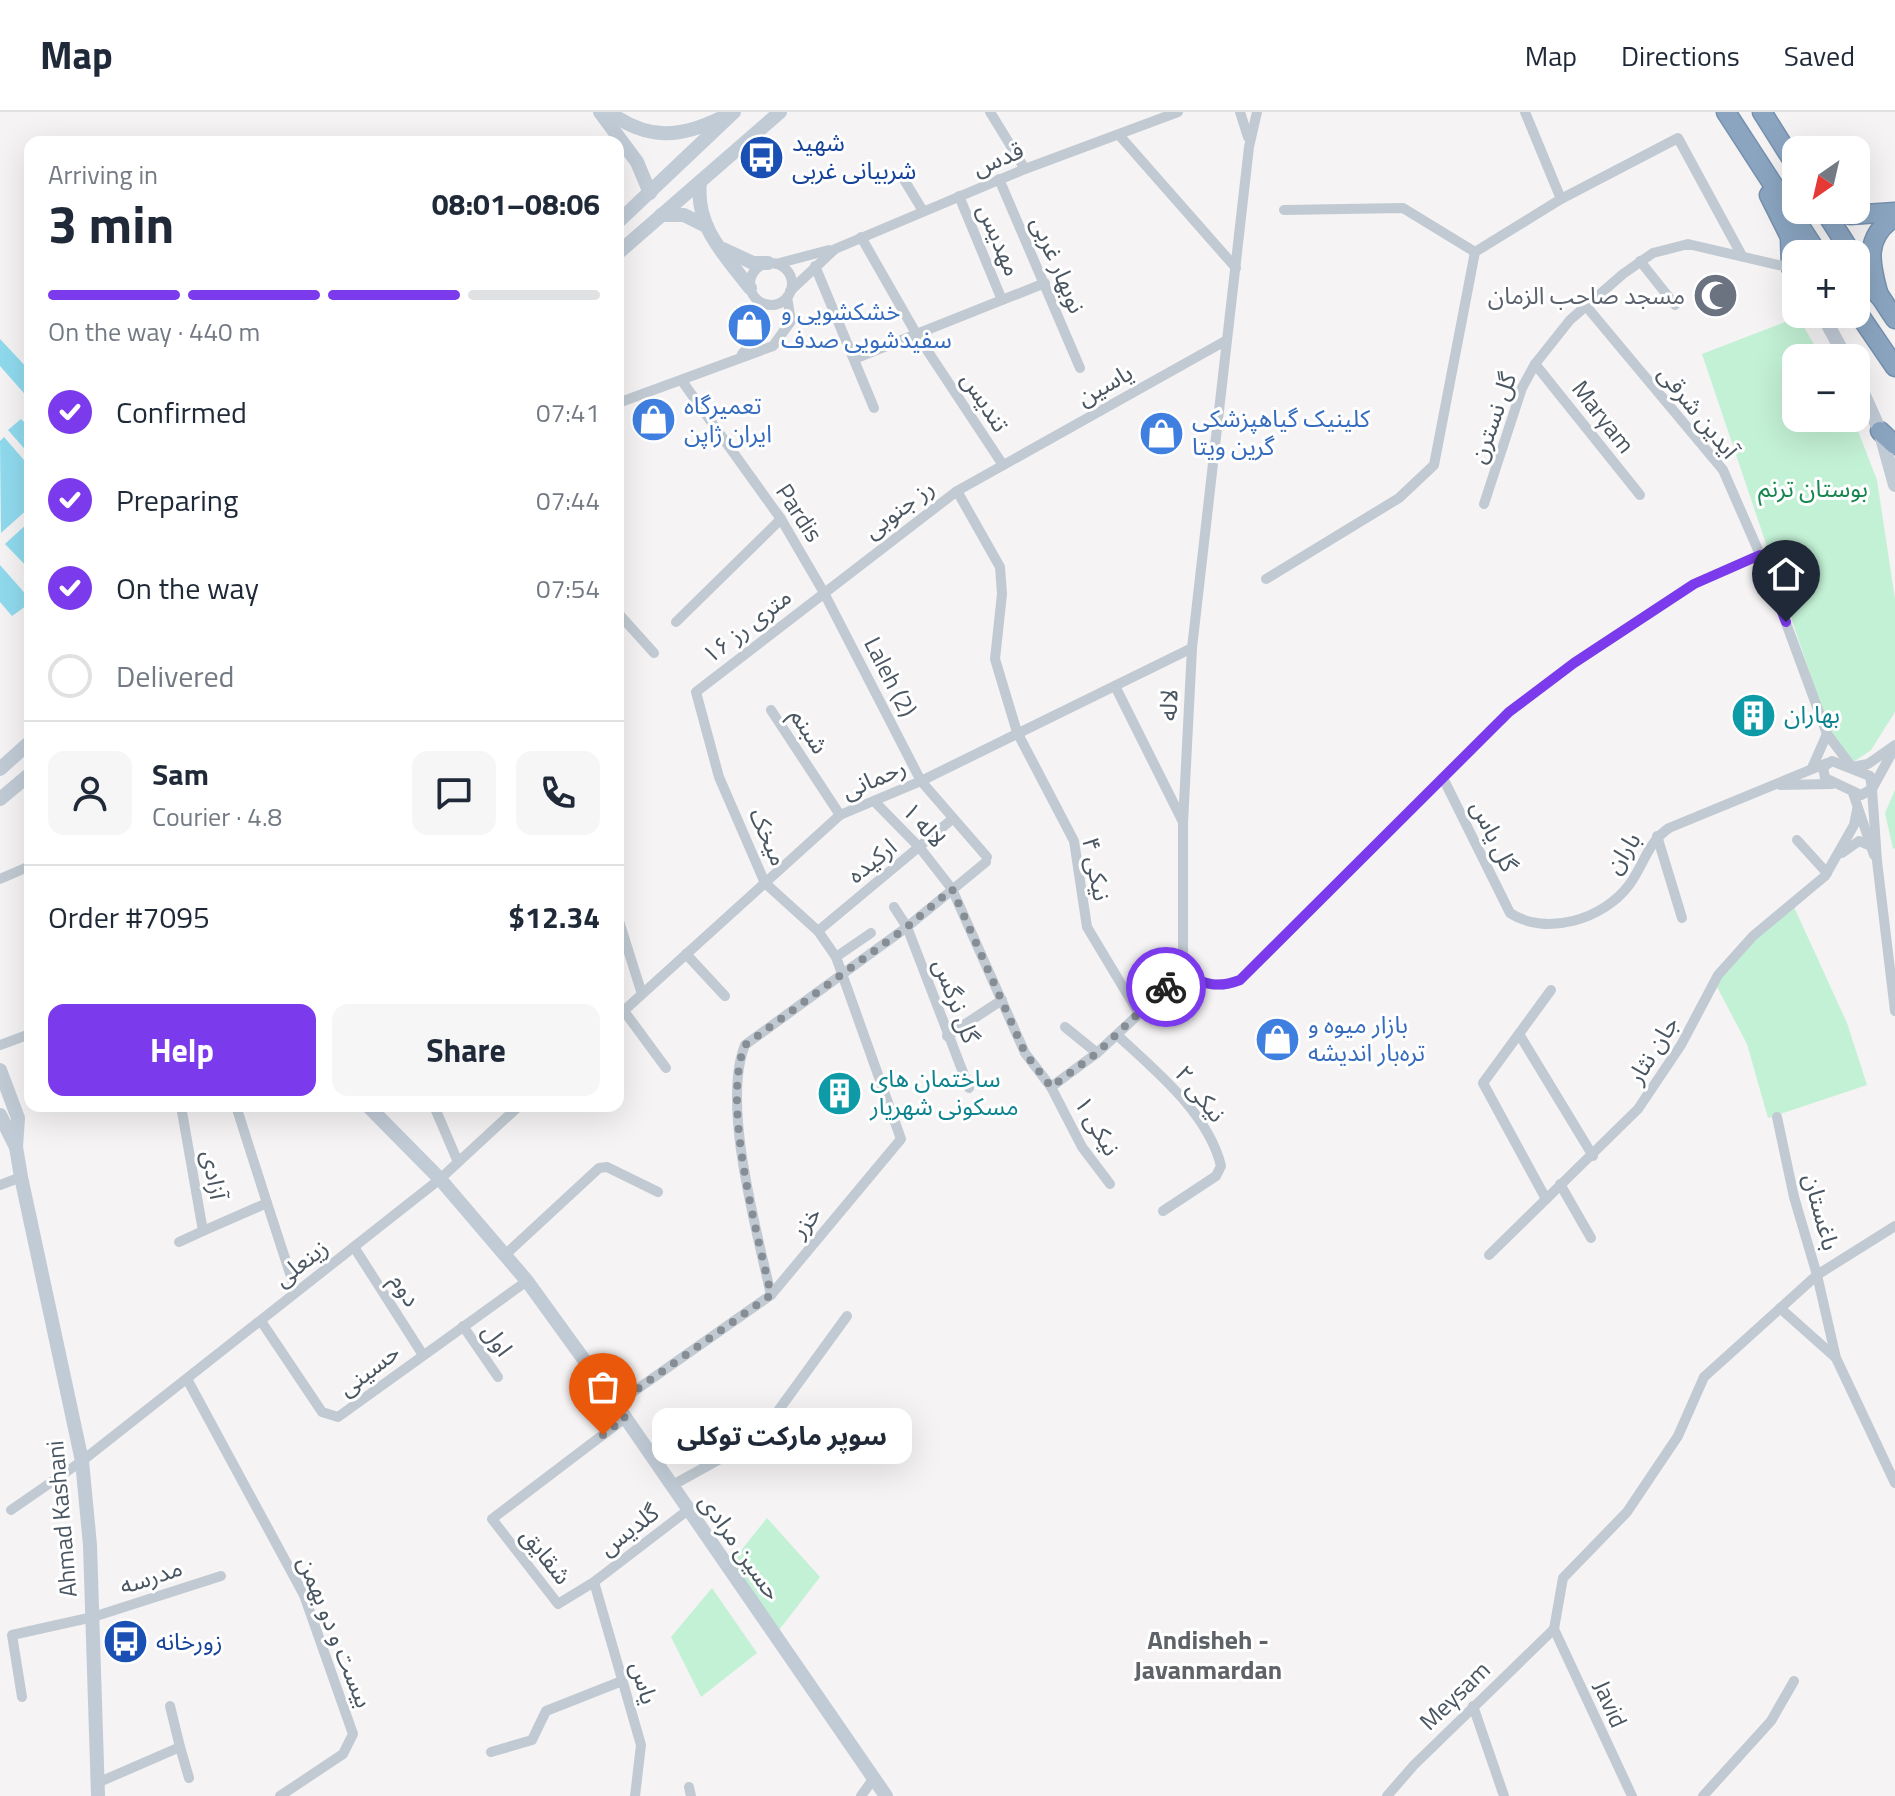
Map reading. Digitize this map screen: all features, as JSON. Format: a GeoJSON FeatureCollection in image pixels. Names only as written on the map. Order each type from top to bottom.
{"type":"FeatureCollection","features":[{"type":"Feature","properties":{"kind":"highway"},"geometry":{"type":"LineString","coordinates":[[1726,112],[1809,240]]}},
{"type":"Feature","properties":{"kind":"highway"},"geometry":{"type":"LineString","coordinates":[[1762,112],[1782,144]]}},
{"type":"Feature","properties":{"kind":"highway"},"geometry":{"type":"LineString","coordinates":[[1769,180],[1769,201],[1790,240]]}},
{"type":"Feature","properties":{"kind":"highway"},"geometry":{"type":"LineString","coordinates":[[1870,215],[1895,214]]}},
{"type":"Feature","properties":{"kind":"highway"},"geometry":{"type":"LineString","coordinates":[[1879,296],[1871,269],[1872,238],[1895,214]]}},
{"type":"Feature","properties":{"kind":"highway"},"geometry":{"type":"LineString","coordinates":[[1870,282],[1895,319]]}},
{"type":"Feature","properties":{"kind":"highway"},"geometry":{"type":"LineString","coordinates":[[1868,328],[1895,367]]}},
{"type":"Feature","properties":{"kind":"highway"},"geometry":{"type":"LineString","coordinates":[[1880,431],[1895,445]]}},
{"type":"Feature","properties":{"kind":"main road"},"geometry":{"type":"LineString","coordinates":[[600,112],[618,136]]}},
{"type":"Feature","properties":{"kind":"main road"},"geometry":{"type":"LineString","coordinates":[[609,112],[628,126],[651,134],[674,135],[699,129],[734,112]]}},
{"type":"Feature","properties":{"kind":"main road"},"geometry":{"type":"LineString","coordinates":[[624,217],[734,112]]}},
{"type":"Feature","properties":{"kind":"main road"},"geometry":{"type":"LineString","coordinates":[[624,248],[780,112]]}},
{"type":"Feature","properties":{"kind":"main road"},"geometry":{"type":"LineString","coordinates":[[624,144],[637,162],[650,193]]}},
{"type":"Feature","properties":{"kind":"main road"},"geometry":{"type":"LineString","coordinates":[[700,183],[697,206],[704,225],[754,294]]}},
{"type":"Feature","properties":{"kind":"main road"},"geometry":{"type":"LineString","coordinates":[[661,215],[684,215],[704,225]]}},
{"type":"Feature","properties":{"kind":"main road"},"geometry":{"type":"LineString","coordinates":[[719,247],[753,263],[772,264]]}},
{"type":"Feature","properties":{"kind":"main road"},"geometry":{"type":"LineString","coordinates":[[1870,409],[1880,431],[1895,485]]}},
{"type":"Feature","properties":{"kind":"main road"},"geometry":{"type":"LineString","coordinates":[[0,769],[24,747]]}},
{"type":"Feature","properties":{"kind":"main road"},"geometry":{"type":"LineString","coordinates":[[0,799],[24,779]]}},
{"type":"Feature","properties":{"kind":"main road","name":"Ahmad Kashani"},"geometry":{"type":"LineString","coordinates":[[0,1070],[18,1118],[16,1147],[21,1177],[82,1461],[93,1617],[98,1789]]}},
{"type":"Feature","properties":{"kind":"main road","name":"حسین مرادی"},"geometry":{"type":"LineString","coordinates":[[374,1112],[440,1179],[527,1281],[616,1404],[886,1796]]}},
{"type":"Feature","properties":{"kind":"main road","name":"Ahmad Kashani"},"geometry":{"type":"LineString","coordinates":[[0,1115],[16,1147]]}},
{"type":"Feature","properties":{"kind":"street"},"geometry":{"type":"LineString","coordinates":[[990,112],[1025,169]]}},
{"type":"Feature","properties":{"kind":"street","name":"قدس"},"geometry":{"type":"LineString","coordinates":[[772,264],[835,249],[999,179],[1178,112]]}},
{"type":"Feature","properties":{"kind":"street"},"geometry":{"type":"LineString","coordinates":[[1240,112],[1249,147]]}},
{"type":"Feature","properties":{"kind":"street","name":"لاله"},"geometry":{"type":"LineString","coordinates":[[1183,973],[1183,823],[1192,648],[1249,147],[1257,112]]}},
{"type":"Feature","properties":{"kind":"street"},"geometry":{"type":"LineString","coordinates":[[1525,112],[1561,199]]}},
{"type":"Feature","properties":{"kind":"street"},"geometry":{"type":"LineString","coordinates":[[1119,135],[1236,268]]}},
{"type":"Feature","properties":{"kind":"street"},"geometry":{"type":"LineString","coordinates":[[1266,579],[1399,498],[1434,465],[1475,252],[1561,199],[1678,138],[1741,254]]}},
{"type":"Feature","properties":{"kind":"street"},"geometry":{"type":"LineString","coordinates":[[903,178],[923,211]]}},
{"type":"Feature","properties":{"kind":"street","name":"نوبهار غربی"},"geometry":{"type":"LineString","coordinates":[[999,179],[1080,368]]}},
{"type":"Feature","properties":{"kind":"street","name":"مهدیس"},"geometry":{"type":"LineString","coordinates":[[959,196],[1002,300]]}},
{"type":"Feature","properties":{"kind":"street"},"geometry":{"type":"LineString","coordinates":[[1284,210],[1403,208],[1475,252]]}},
{"type":"Feature","properties":{"kind":"street","name":"تندیس"},"geometry":{"type":"LineString","coordinates":[[861,237],[917,335],[1003,465]]}},
{"type":"Feature","properties":{"kind":"street","name":"گل نسترن"},"geometry":{"type":"LineString","coordinates":[[1484,504],[1522,388],[1535,364],[1550,342],[1586,306],[1640,261],[1653,253],[1688,244],[1741,254],[1782,268]]}},
{"type":"Feature","properties":{"kind":"street","name":"قدس"},"geometry":{"type":"LineString","coordinates":[[788,294],[835,249]]}},
{"type":"Feature","properties":{"kind":"street"},"geometry":{"type":"LineString","coordinates":[[1640,261],[1675,305]]}},
{"type":"Feature","properties":{"kind":"street"},"geometry":{"type":"LineString","coordinates":[[624,401],[773,346],[791,321],[787,272],[772,264],[756,269],[754,294],[766,315],[764,325],[741,356]]}},
{"type":"Feature","properties":{"kind":"street"},"geometry":{"type":"LineString","coordinates":[[815,266],[874,408]]}},
{"type":"Feature","properties":{"kind":"street"},"geometry":{"type":"LineString","coordinates":[[854,359],[1045,283]]}},
{"type":"Feature","properties":{"kind":"street"},"geometry":{"type":"LineString","coordinates":[[754,294],[776,304],[788,294]]}},
{"type":"Feature","properties":{"kind":"street","name":"آیدین شرقی"},"geometry":{"type":"LineString","coordinates":[[1586,306],[1723,470],[1760,555],[1827,734],[1852,767],[1870,776],[1872,789]]}},
{"type":"Feature","properties":{"kind":"street","name":"یاسین"},"geometry":{"type":"LineString","coordinates":[[1003,465],[1227,340]]}},
{"type":"Feature","properties":{"kind":"street","name":"Maryam"},"geometry":{"type":"LineString","coordinates":[[1535,364],[1640,495]]}},
{"type":"Feature","properties":{"kind":"street","name":"Pardis"},"geometry":{"type":"LineString","coordinates":[[682,381],[781,519],[823,591]]}},
{"type":"Feature","properties":{"kind":"street","name":"رز جنوبی"},"geometry":{"type":"LineString","coordinates":[[823,591],[957,491],[1003,465]]}},
{"type":"Feature","properties":{"kind":"street","name":"نیکی ۴"},"geometry":{"type":"LineString","coordinates":[[957,491],[1000,567],[1002,594],[995,659],[1017,732],[1074,841],[1087,927],[1138,1012]]}},
{"type":"Feature","properties":{"kind":"street"},"geometry":{"type":"LineString","coordinates":[[676,622],[781,519]]}},
{"type":"Feature","properties":{"kind":"street"},"geometry":{"type":"LineString","coordinates":[[1051,1087],[1097,1053],[1183,973],[1203,983],[1221,987],[1240,980],[1509,712],[1574,663],[1694,584],[1760,555]]}},
{"type":"Feature","properties":{"kind":"street","name":"۱۶ متری رز"},"geometry":{"type":"LineString","coordinates":[[696,692],[823,591]]}},
{"type":"Feature","properties":{"kind":"street","name":"Laleh (2)"},"geometry":{"type":"LineString","coordinates":[[823,591],[921,781],[986,860],[952,889]]}},
{"type":"Feature","properties":{"kind":"street"},"geometry":{"type":"LineString","coordinates":[[624,620],[654,653]]}},
{"type":"Feature","properties":{"kind":"street","name":"رحمانی"},"geometry":{"type":"LineString","coordinates":[[624,1010],[840,815],[921,781],[1192,648]]}},
{"type":"Feature","properties":{"kind":"street"},"geometry":{"type":"LineString","coordinates":[[1115,686],[1183,823]]}},
{"type":"Feature","properties":{"kind":"street","name":"میخک"},"geometry":{"type":"LineString","coordinates":[[696,692],[719,777],[765,883],[818,931],[836,957],[901,1139]]}},
{"type":"Feature","properties":{"kind":"street","name":"شبنم"},"geometry":{"type":"LineString","coordinates":[[771,710],[840,815]]}},
{"type":"Feature","properties":{"kind":"street"},"geometry":{"type":"LineString","coordinates":[[1812,768],[1827,734]]}},
{"type":"Feature","properties":{"kind":"street"},"geometry":{"type":"LineString","coordinates":[[1872,789],[1861,795],[1853,793],[1833,784],[1822,773],[1827,763],[1832,761],[1852,767],[1868,764],[1895,746]]}},
{"type":"Feature","properties":{"kind":"street"},"geometry":{"type":"LineString","coordinates":[[1895,746],[1872,789],[1877,861],[1895,1011]]}},
{"type":"Feature","properties":{"kind":"street","name":"باران"},"geometry":{"type":"LineString","coordinates":[[1510,913],[1523,922],[1549,927],[1589,913],[1629,885],[1657,836],[1669,828],[1827,763]]}},
{"type":"Feature","properties":{"kind":"street","name":"گل یاس"},"geometry":{"type":"LineString","coordinates":[[1443,778],[1510,913]]}},
{"type":"Feature","properties":{"kind":"street"},"geometry":{"type":"LineString","coordinates":[[1770,786],[1833,784]]}},
{"type":"Feature","properties":{"kind":"street"},"geometry":{"type":"LineString","coordinates":[[1853,793],[1877,861]]}},
{"type":"Feature","properties":{"kind":"street","name":"لاله ۱"},"geometry":{"type":"LineString","coordinates":[[875,802],[920,848],[952,889],[1025,1053],[1051,1087]]}},
{"type":"Feature","properties":{"kind":"street","name":"جان نثار"},"geometry":{"type":"LineString","coordinates":[[1489,1255],[1638,1109],[1681,1045],[1718,975],[1753,936],[1827,873],[1838,857],[1857,810]]}},
{"type":"Feature","properties":{"kind":"street","name":"ارکیده"},"geometry":{"type":"LineString","coordinates":[[818,931],[950,821]]}},
{"type":"Feature","properties":{"kind":"street"},"geometry":{"type":"LineString","coordinates":[[1657,836],[1682,918]]}},
{"type":"Feature","properties":{"kind":"street"},"geometry":{"type":"LineString","coordinates":[[1797,840],[1827,873]]}},
{"type":"Feature","properties":{"kind":"street"},"geometry":{"type":"LineString","coordinates":[[1838,857],[1859,841],[1869,845]]}},
{"type":"Feature","properties":{"kind":"street"},"geometry":{"type":"LineString","coordinates":[[0,879],[24,869]]}},
{"type":"Feature","properties":{"kind":"street"},"geometry":{"type":"LineString","coordinates":[[771,1295],[749,1187],[736,1066],[745,1045],[907,927],[952,889]]}},
{"type":"Feature","properties":{"kind":"street","name":"گل نرگس"},"geometry":{"type":"LineString","coordinates":[[894,907],[907,927],[969,1088]]}},
{"type":"Feature","properties":{"kind":"street"},"geometry":{"type":"LineString","coordinates":[[836,957],[871,933]]}},
{"type":"Feature","properties":{"kind":"street"},"geometry":{"type":"LineString","coordinates":[[624,937],[642,994]]}},
{"type":"Feature","properties":{"kind":"street"},"geometry":{"type":"LineString","coordinates":[[686,954],[725,996]]}},
{"type":"Feature","properties":{"kind":"street"},"geometry":{"type":"LineString","coordinates":[[1546,1199],[1483,1083],[1551,990]]}},
{"type":"Feature","properties":{"kind":"street"},"geometry":{"type":"LineString","coordinates":[[947,1036],[1002,1000]]}},
{"type":"Feature","properties":{"kind":"street"},"geometry":{"type":"LineString","coordinates":[[624,1017],[666,1068]]}},
{"type":"Feature","properties":{"kind":"street"},"geometry":{"type":"LineString","coordinates":[[1065,1027],[1097,1053]]}},
{"type":"Feature","properties":{"kind":"street"},"geometry":{"type":"LineString","coordinates":[[1519,1034],[1593,1156]]}},
{"type":"Feature","properties":{"kind":"street","name":"نیکی ۲"},"geometry":{"type":"LineString","coordinates":[[1117,1035],[1188,1106],[1216,1147],[1221,1166],[1216,1176],[1163,1211]]}},
{"type":"Feature","properties":{"kind":"street"},"geometry":{"type":"LineString","coordinates":[[0,1045],[24,1036]]}},
{"type":"Feature","properties":{"kind":"street","name":"نیکی ۱"},"geometry":{"type":"LineString","coordinates":[[1051,1087],[1082,1147],[1110,1184]]}},
{"type":"Feature","properties":{"kind":"street","name":"آزادی"},"geometry":{"type":"LineString","coordinates":[[182,1112],[203,1231],[267,1203],[296,1292]]}},
{"type":"Feature","properties":{"kind":"street"},"geometry":{"type":"LineString","coordinates":[[238,1112],[267,1203]]}},
{"type":"Feature","properties":{"kind":"street"},"geometry":{"type":"LineString","coordinates":[[437,1112],[458,1162]]}},
{"type":"Feature","properties":{"kind":"street"},"geometry":{"type":"LineString","coordinates":[[440,1179],[512,1112]]}},
{"type":"Feature","properties":{"kind":"street","name":"باغستان"},"geometry":{"type":"LineString","coordinates":[[1777,1117],[1794,1197],[1817,1275],[1895,1226]]}},
{"type":"Feature","properties":{"kind":"street","name":"خزر"},"geometry":{"type":"LineString","coordinates":[[616,1404],[771,1295],[901,1139]]}},
{"type":"Feature","properties":{"kind":"street"},"geometry":{"type":"LineString","coordinates":[[506,1254],[599,1168],[607,1167],[658,1192]]}},
{"type":"Feature","properties":{"kind":"street"},"geometry":{"type":"LineString","coordinates":[[0,1185],[21,1177]]}},
{"type":"Feature","properties":{"kind":"street","name":"زینعلی"},"geometry":{"type":"LineString","coordinates":[[11,1510],[82,1461],[440,1179]]}},
{"type":"Feature","properties":{"kind":"street"},"geometry":{"type":"LineString","coordinates":[[1560,1184],[1591,1238]]}},
{"type":"Feature","properties":{"kind":"street"},"geometry":{"type":"LineString","coordinates":[[179,1242],[203,1231]]}},
{"type":"Feature","properties":{"kind":"street","name":"دوم"},"geometry":{"type":"LineString","coordinates":[[354,1247],[423,1355]]}},
{"type":"Feature","properties":{"kind":"street"},"geometry":{"type":"LineString","coordinates":[[1554,1629],[1563,1578],[1627,1512],[1678,1436],[1704,1377],[1817,1275],[1836,1358],[1895,1483]]}},
{"type":"Feature","properties":{"kind":"street","name":"حسینی"},"geometry":{"type":"LineString","coordinates":[[261,1321],[322,1412],[338,1417],[527,1281]]}},
{"type":"Feature","properties":{"kind":"street"},"geometry":{"type":"LineString","coordinates":[[1780,1308],[1836,1358]]}},
{"type":"Feature","properties":{"kind":"street"},"geometry":{"type":"LineString","coordinates":[[671,1486],[718,1460],[770,1422],[847,1316]]}},
{"type":"Feature","properties":{"kind":"street","name":"اول"},"geometry":{"type":"LineString","coordinates":[[463,1326],[498,1377]]}},
{"type":"Feature","properties":{"kind":"street","name":"بیست و دو بهمن"},"geometry":{"type":"LineString","coordinates":[[187,1379],[304,1595],[353,1734],[343,1754],[280,1796]]}},
{"type":"Feature","properties":{"kind":"street","name":"شقایق"},"geometry":{"type":"LineString","coordinates":[[594,1582],[558,1604],[492,1519],[625,1418]]}},
{"type":"Feature","properties":{"kind":"street","name":"گلدیس"},"geometry":{"type":"LineString","coordinates":[[594,1582],[688,1510]]}},
{"type":"Feature","properties":{"kind":"street","name":"مدرسه"},"geometry":{"type":"LineString","coordinates":[[22,1697],[12,1635],[93,1617],[221,1576]]}},
{"type":"Feature","properties":{"kind":"street","name":"یاس"},"geometry":{"type":"LineString","coordinates":[[594,1582],[641,1745],[635,1796]]}},
{"type":"Feature","properties":{"kind":"street","name":"Meysam"},"geometry":{"type":"LineString","coordinates":[[1387,1796],[1473,1706],[1554,1629]]}},
{"type":"Feature","properties":{"kind":"street","name":"Javid"},"geometry":{"type":"LineString","coordinates":[[1554,1629],[1632,1796]]}},
{"type":"Feature","properties":{"kind":"street"},"geometry":{"type":"LineString","coordinates":[[491,1752],[532,1740],[546,1711],[622,1681]]}},
{"type":"Feature","properties":{"kind":"street"},"geometry":{"type":"LineString","coordinates":[[1703,1796],[1771,1721],[1794,1681]]}},
{"type":"Feature","properties":{"kind":"street"},"geometry":{"type":"LineString","coordinates":[[170,1706],[189,1778]]}},
{"type":"Feature","properties":{"kind":"street"},"geometry":{"type":"LineString","coordinates":[[1473,1706],[1504,1796]]}},
{"type":"Feature","properties":{"kind":"street"},"geometry":{"type":"LineString","coordinates":[[98,1789],[180,1747]]}},
{"type":"Feature","properties":{"kind":"street"},"geometry":{"type":"LineString","coordinates":[[861,1796],[874,1778]]}},
{"type":"Feature","properties":{"kind":"green space","name":"بوستان ترنم"},"geometry":{"type":"Polygon","coordinates":[[[1782,323],[1782,328],[1804,328],[1814,344],[1782,344],[1782,432],[1858,432],[1877,480],[1895,599],[1895,712],[1871,750],[1852,763],[1831,736],[1702,354],[1782,323]]]}},
{"type":"Feature","properties":{"kind":"green space"},"geometry":{"type":"Polygon","coordinates":[[[1895,790],[1895,848],[1893,849],[1885,813],[1895,790]]]}},
{"type":"Feature","properties":{"kind":"green space"},"geometry":{"type":"Polygon","coordinates":[[[1794,907],[1847,1023],[1867,1085],[1768,1118],[1747,1044],[1715,983],[1726,965],[1794,907]]]}},
{"type":"Feature","properties":{"kind":"green space"},"geometry":{"type":"Polygon","coordinates":[[[767,1518],[820,1577],[776,1634],[728,1567],[767,1518]]]}},
{"type":"Feature","properties":{"kind":"green space"},"geometry":{"type":"Polygon","coordinates":[[[712,1588],[757,1653],[701,1697],[671,1637],[712,1588]]]}},
{"type":"Feature","properties":{"kind":"water"},"geometry":{"type":"Polygon","coordinates":[[[0,339],[24,365],[24,393],[0,366],[0,339]]]}},
{"type":"Feature","properties":{"kind":"water"},"geometry":{"type":"Polygon","coordinates":[[[21,419],[24,422],[24,448],[8,430],[21,419]]]}},
{"type":"Feature","properties":{"kind":"water"},"geometry":{"type":"Polygon","coordinates":[[[4,437],[24,460],[24,512],[1,533],[0,441],[4,437]]]}},
{"type":"Feature","properties":{"kind":"water"},"geometry":{"type":"Polygon","coordinates":[[[24,527],[24,564],[5,544],[24,527]]]}},
{"type":"Feature","properties":{"kind":"water"},"geometry":{"type":"Polygon","coordinates":[[[0,565],[24,592],[24,607],[12,616],[0,602],[0,565]]]}},
{"type":"Feature","properties":{"kind":"way so far"},"geometry":{"type":"LineString","coordinates":[[603,1435],[625,1418],[616,1404],[771,1295],[740,1130],[736,1066],[745,1045],[907,927],[952,889],[1025,1053],[1051,1087],[1097,1053],[1166,987]]}},
{"type":"Feature","properties":{"kind":"place","name":"شهید شربیانی غربی"},"geometry":{"type":"Point","coordinates":[761,157]}},
{"type":"Feature","properties":{"kind":"place","name":"مسجد صاحب الزمان"},"geometry":{"type":"Point","coordinates":[1716,296]}},
{"type":"Feature","properties":{"kind":"place","name":"خشکشویی و سفیدشویی صدف"},"geometry":{"type":"Point","coordinates":[750,326]}},
{"type":"Feature","properties":{"kind":"place","name":"تعمیرگاه ایران ژاپن"},"geometry":{"type":"Point","coordinates":[653,420]}},
{"type":"Feature","properties":{"kind":"place","name":"کلینیک گیاهپزشکی گرین ویتا"},"geometry":{"type":"Point","coordinates":[1161,433]}},
{"type":"Feature","properties":{"kind":"place","name":"بهاران"},"geometry":{"type":"Point","coordinates":[1753,715]}},
{"type":"Feature","properties":{"kind":"place","name":"بازار میوه و تره‌بار اندیشه"},"geometry":{"type":"Point","coordinates":[1277,1039]}},
{"type":"Feature","properties":{"kind":"place","name":"ساختمان های مسکونی شهریار"},"geometry":{"type":"Point","coordinates":[839,1093]}},
{"type":"Feature","properties":{"kind":"place","name":"سوپر مارکت توکلی"},"geometry":{"type":"Point","coordinates":[603,1435]}},
{"type":"Feature","properties":{"kind":"place","name":"زورخانه"},"geometry":{"type":"Point","coordinates":[125,1642]}},
{"type":"Feature","properties":{"kind":"district","name":"Andisheh - Javanmardan"},"geometry":{"type":"Point","coordinates":[1208,1655]}},
{"type":"Feature","properties":{"kind":"route"},"geometry":{"type":"LineString","coordinates":[[1166,987],[1183,973],[1203,983],[1221,987],[1240,980],[1509,712],[1574,663],[1694,584],[1760,555],[1786,622]]}}]}
